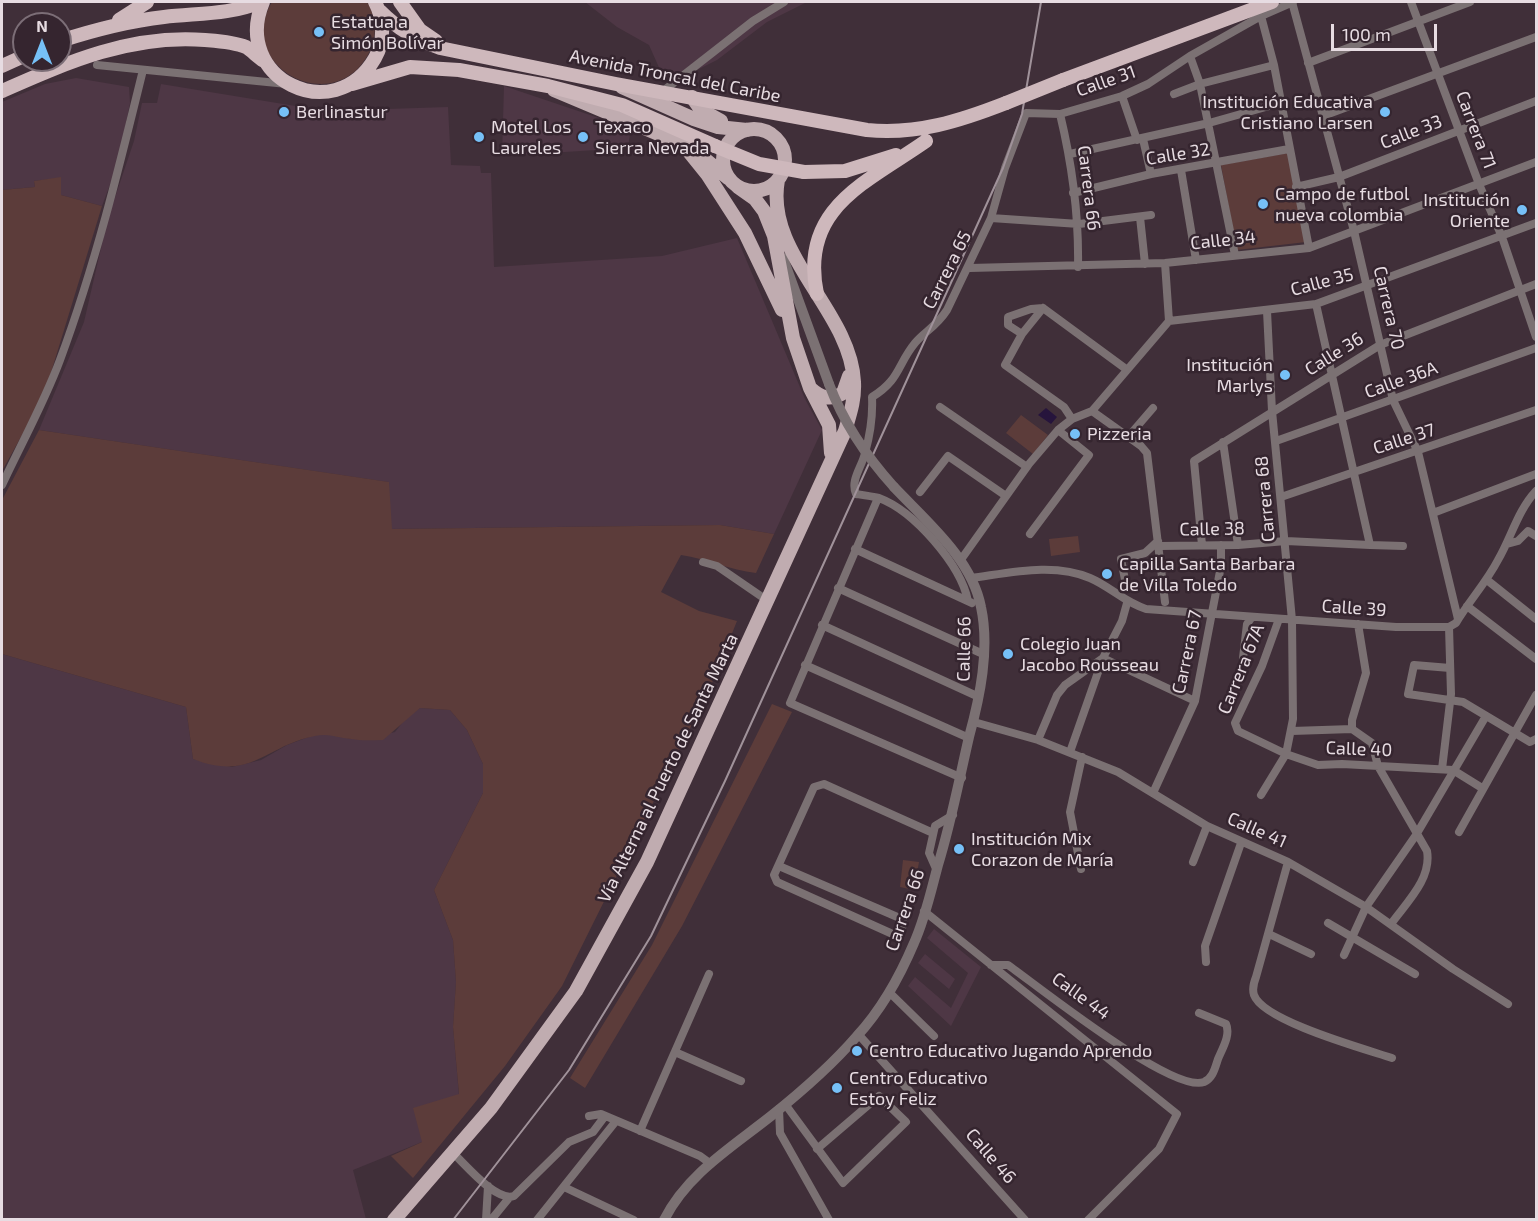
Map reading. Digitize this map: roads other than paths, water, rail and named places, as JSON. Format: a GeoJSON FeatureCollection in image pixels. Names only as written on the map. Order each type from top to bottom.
{"type":"FeatureCollection","features":[{"type":"Feature","properties":{"kind":"highway"},"geometry":{"type":"LineString","coordinates":[[72,37],[130,15],[147,2]]}},
{"type":"Feature","properties":{"kind":"highway"},"geometry":{"type":"LineString","coordinates":[[85,33],[164,17],[218,13],[247,8],[262,2]]}},
{"type":"Feature","properties":{"kind":"highway"},"geometry":{"type":"LineString","coordinates":[[262,2],[257,24],[257,37],[264,61]]}},
{"type":"Feature","properties":{"kind":"highway"},"geometry":{"type":"LineString","coordinates":[[400,2],[420,30],[441,45],[466,53]]}},
{"type":"Feature","properties":{"kind":"highway","name":"Avenida Troncal del Caribe"},"geometry":{"type":"LineString","coordinates":[[377,6],[394,26],[415,39],[466,53],[616,84],[883,132],[927,129],[975,115],[1272,2]]}},
{"type":"Feature","properties":{"kind":"highway"},"geometry":{"type":"LineString","coordinates":[[352,84],[368,70],[379,52],[383,31],[377,6]]}},
{"type":"Feature","properties":{"kind":"highway"},"geometry":{"type":"LineString","coordinates":[[2,91],[96,52],[134,43],[162,40],[216,41],[245,47],[264,61],[287,84]]}},
{"type":"Feature","properties":{"kind":"highway","name":"Avenida Troncal del Caribe"},"geometry":{"type":"LineString","coordinates":[[287,84],[313,93],[340,89],[400,69],[436,67],[548,86],[622,105],[759,164],[804,172],[826,173],[867,166],[926,141],[975,115]]}},
{"type":"Feature","properties":{"kind":"highway"},"geometry":{"type":"LineString","coordinates":[[817,294],[812,272],[813,252],[819,233],[831,211],[850,194],[926,141]]}},
{"type":"Feature","properties":{"kind":"main road"},"geometry":{"type":"LineString","coordinates":[[616,84],[694,119],[718,127],[766,131],[780,144],[785,162],[778,180],[764,190],[755,191],[733,183],[722,159],[729,140],[740,129]]}},
{"type":"Feature","properties":{"kind":"main road","name":"Vía Alterna al Puerto de Santa Marta"},"geometry":{"type":"LineString","coordinates":[[394,1220],[513,1080],[576,991],[647,862],[768,601],[831,455],[844,431],[853,405],[854,381],[848,359],[817,294],[765,211],[755,199],[701,156],[639,125],[565,97],[548,86]]}},
{"type":"Feature","properties":{"kind":"main road"},"geometry":{"type":"LineString","coordinates":[[692,98],[701,110],[740,129]]}},
{"type":"Feature","properties":{"kind":"main road"},"geometry":{"type":"LineString","coordinates":[[686,148],[707,174],[745,233],[790,326]]}},
{"type":"Feature","properties":{"kind":"main road","name":"Vía Alterna al Puerto de Santa Marta"},"geometry":{"type":"LineString","coordinates":[[778,180],[776,210],[790,326],[810,388],[829,425],[831,455]]}},
{"type":"Feature","properties":{"kind":"main road"},"geometry":{"type":"LineString","coordinates":[[810,388],[828,398],[843,393],[849,380],[848,359]]}},
{"type":"Feature","properties":{"kind":"street"},"geometry":{"type":"LineString","coordinates":[[662,92],[753,21],[784,2]]}},
{"type":"Feature","properties":{"kind":"street","name":"Calle 31"},"geometry":{"type":"LineString","coordinates":[[1026,113],[1060,114],[1122,96],[1148,84],[1190,56],[1261,16],[1293,2]]}},
{"type":"Feature","properties":{"kind":"street","name":"Carrera 70"},"geometry":{"type":"LineString","coordinates":[[1293,2],[1368,286],[1393,400],[1418,452],[1458,619]]}},
{"type":"Feature","properties":{"kind":"street","name":"Carrera 71"},"geometry":{"type":"LineString","coordinates":[[1411,2],[1479,184],[1502,237],[1536,337]]}},
{"type":"Feature","properties":{"kind":"street"},"geometry":{"type":"LineString","coordinates":[[1308,63],[1470,2]]}},
{"type":"Feature","properties":{"kind":"street"},"geometry":{"type":"LineString","coordinates":[[1261,16],[1274,65],[1309,248]]}},
{"type":"Feature","properties":{"kind":"street"},"geometry":{"type":"LineString","coordinates":[[1323,116],[1438,75],[1536,36]]}},
{"type":"Feature","properties":{"kind":"street"},"geometry":{"type":"LineString","coordinates":[[1190,56],[1200,84],[1209,123],[1235,255]]}},
{"type":"Feature","properties":{"kind":"street"},"geometry":{"type":"LineString","coordinates":[[97,65],[287,84]]}},
{"type":"Feature","properties":{"kind":"street"},"geometry":{"type":"LineString","coordinates":[[1174,94],[1200,84],[1274,65]]}},
{"type":"Feature","properties":{"kind":"street"},"geometry":{"type":"LineString","coordinates":[[2,485],[58,364],[75,320],[122,159],[143,70]]}},
{"type":"Feature","properties":{"kind":"street"},"geometry":{"type":"LineString","coordinates":[[1122,96],[1140,139],[1151,174]]}},
{"type":"Feature","properties":{"kind":"street","name":"Calle 33"},"geometry":{"type":"LineString","coordinates":[[1296,187],[1339,177],[1536,102]]}},
{"type":"Feature","properties":{"kind":"street"},"geometry":{"type":"LineString","coordinates":[[1070,154],[1209,123],[1280,103]]}},
{"type":"Feature","properties":{"kind":"street","name":"Carrera 65"},"geometry":{"type":"LineString","coordinates":[[872,397],[896,377],[913,345],[939,322],[970,268],[991,219],[1005,168],[1026,113]]}},
{"type":"Feature","properties":{"kind":"street","name":"Carrera 66"},"geometry":{"type":"LineString","coordinates":[[1060,114],[1070,154],[1073,193],[1079,224],[1078,267]]}},
{"type":"Feature","properties":{"kind":"street","name":"Calle 32"},"geometry":{"type":"LineString","coordinates":[[1073,193],[1151,174],[1218,164],[1289,149]]}},
{"type":"Feature","properties":{"kind":"street","name":"Calle 34"},"geometry":{"type":"LineString","coordinates":[[970,268],[1165,263],[1309,248],[1536,162]]}},
{"type":"Feature","properties":{"kind":"street"},"geometry":{"type":"LineString","coordinates":[[1180,170],[1196,260]]}},
{"type":"Feature","properties":{"kind":"street"},"geometry":{"type":"LineString","coordinates":[[991,219],[1079,224],[1151,215]]}},
{"type":"Feature","properties":{"kind":"street"},"geometry":{"type":"LineString","coordinates":[[1140,217],[1145,264]]}},
{"type":"Feature","properties":{"kind":"street","name":"Calle 35"},"geometry":{"type":"LineString","coordinates":[[1169,321],[1316,304],[1536,223]]}},
{"type":"Feature","properties":{"kind":"street"},"geometry":{"type":"LineString","coordinates":[[778,234],[791,280],[829,384],[852,434],[871,462],[960,561],[972,578]]}},
{"type":"Feature","properties":{"kind":"street"},"geometry":{"type":"LineString","coordinates":[[960,561],[1027,467],[1058,430],[1072,419],[1092,411],[1169,321],[1165,263]]}},
{"type":"Feature","properties":{"kind":"street","name":"Calle 36"},"geometry":{"type":"LineString","coordinates":[[1202,545],[1194,461],[1380,345],[1536,284]]}},
{"type":"Feature","properties":{"kind":"street"},"geometry":{"type":"LineString","coordinates":[[1316,304],[1330,377],[1355,471],[1370,546]]}},
{"type":"Feature","properties":{"kind":"street"},"geometry":{"type":"LineString","coordinates":[[1022,334],[1008,325],[1008,317],[1031,309],[1043,308],[1126,369]]}},
{"type":"Feature","properties":{"kind":"street"},"geometry":{"type":"LineString","coordinates":[[1043,308],[1022,334],[1005,362],[1007,368],[1064,407],[1072,419]]}},
{"type":"Feature","properties":{"kind":"street","name":"Carrera 68"},"geometry":{"type":"LineString","coordinates":[[1262,795],[1286,754],[1292,731],[1292,620],[1272,411],[1267,311]]}},
{"type":"Feature","properties":{"kind":"street","name":"Calle 36A"},"geometry":{"type":"LineString","coordinates":[[1276,441],[1536,348]]}},
{"type":"Feature","properties":{"kind":"street"},"geometry":{"type":"LineString","coordinates":[[854,381],[862,393],[872,397],[871,426],[865,456],[855,479],[855,494],[878,498],[903,511],[935,544],[960,575],[968,602]]}},
{"type":"Feature","properties":{"kind":"street"},"geometry":{"type":"LineString","coordinates":[[940,407],[1027,467]]}},
{"type":"Feature","properties":{"kind":"street"},"geometry":{"type":"LineString","coordinates":[[1128,437],[1153,408]]}},
{"type":"Feature","properties":{"kind":"street","name":"Calle 37"},"geometry":{"type":"LineString","coordinates":[[1281,497],[1536,410]]}},
{"type":"Feature","properties":{"kind":"street"},"geometry":{"type":"LineString","coordinates":[[1092,411],[1141,446],[1148,458],[1165,602]]}},
{"type":"Feature","properties":{"kind":"street"},"geometry":{"type":"LineString","coordinates":[[1030,534],[1089,455],[1058,430]]}},
{"type":"Feature","properties":{"kind":"street"},"geometry":{"type":"LineString","coordinates":[[1223,442],[1238,546]]}},
{"type":"Feature","properties":{"kind":"street"},"geometry":{"type":"LineString","coordinates":[[920,492],[948,456],[1006,496]]}},
{"type":"Feature","properties":{"kind":"street"},"geometry":{"type":"LineString","coordinates":[[1433,513],[1536,474]]}},
{"type":"Feature","properties":{"kind":"street"},"geometry":{"type":"LineString","coordinates":[[1442,769],[1451,699],[1449,627],[1458,619],[1487,580],[1508,544],[1527,501],[1536,491]]}},
{"type":"Feature","properties":{"kind":"street"},"geometry":{"type":"LineString","coordinates":[[878,498],[790,703],[962,778]]}},
{"type":"Feature","properties":{"kind":"street"},"geometry":{"type":"LineString","coordinates":[[1508,544],[1518,541],[1528,531],[1536,536]]}},
{"type":"Feature","properties":{"kind":"street","name":"Calle 38"},"geometry":{"type":"LineString","coordinates":[[1159,543],[1238,546],[1286,542],[1403,546]]}},
{"type":"Feature","properties":{"kind":"street"},"geometry":{"type":"LineString","coordinates":[[1126,585],[1121,559],[1145,553],[1159,543]]}},
{"type":"Feature","properties":{"kind":"street","name":"Carrera 67"},"geometry":{"type":"LineString","coordinates":[[1153,793],[1195,701],[1221,566],[1221,544]]}},
{"type":"Feature","properties":{"kind":"street"},"geometry":{"type":"LineString","coordinates":[[855,549],[981,607]]}},
{"type":"Feature","properties":{"kind":"street"},"geometry":{"type":"LineString","coordinates":[[703,562],[717,566],[768,601]]}},
{"type":"Feature","properties":{"kind":"street","name":"Calle 39"},"geometry":{"type":"LineString","coordinates":[[972,578],[1024,571],[1076,574],[1091,578],[1127,603],[1146,609],[1428,629],[1449,627]]}},
{"type":"Feature","properties":{"kind":"street","name":"Calle 66"},"geometry":{"type":"LineString","coordinates":[[972,578],[981,607],[983,654],[974,722]]}},
{"type":"Feature","properties":{"kind":"street"},"geometry":{"type":"LineString","coordinates":[[1487,580],[1536,619]]}},
{"type":"Feature","properties":{"kind":"street"},"geometry":{"type":"LineString","coordinates":[[838,588],[983,654]]}},
{"type":"Feature","properties":{"kind":"street"},"geometry":{"type":"LineString","coordinates":[[1070,752],[1103,658],[1122,621],[1127,603]]}},
{"type":"Feature","properties":{"kind":"street"},"geometry":{"type":"LineString","coordinates":[[1467,606],[1536,659]]}},
{"type":"Feature","properties":{"kind":"street","name":"Carrera 67A"},"geometry":{"type":"LineString","coordinates":[[1243,658],[1247,624],[1252,617]]}},
{"type":"Feature","properties":{"kind":"street","name":"Carrera 67A"},"geometry":{"type":"LineString","coordinates":[[1238,731],[1234,723],[1262,666],[1279,619]]}},
{"type":"Feature","properties":{"kind":"street"},"geometry":{"type":"LineString","coordinates":[[1352,729],[1352,720],[1366,674],[1358,624]]}},
{"type":"Feature","properties":{"kind":"street"},"geometry":{"type":"LineString","coordinates":[[822,625],[979,697]]}},
{"type":"Feature","properties":{"kind":"street"},"geometry":{"type":"LineString","coordinates":[[1103,658],[1195,701]]}},
{"type":"Feature","properties":{"kind":"street"},"geometry":{"type":"LineString","coordinates":[[1038,740],[1057,695],[1065,685],[1103,658]]}},
{"type":"Feature","properties":{"kind":"street"},"geometry":{"type":"LineString","coordinates":[[805,665],[969,738]]}},
{"type":"Feature","properties":{"kind":"street"},"geometry":{"type":"LineString","coordinates":[[1450,668],[1414,665],[1408,692],[1412,696],[1463,702],[1530,742],[1536,739]]}},
{"type":"Feature","properties":{"kind":"street"},"geometry":{"type":"LineString","coordinates":[[1459,832],[1536,695]]}},
{"type":"Feature","properties":{"kind":"street"},"geometry":{"type":"LineString","coordinates":[[1344,955],[1366,907],[1416,835],[1486,716]]}},
{"type":"Feature","properties":{"kind":"street","name":"Carrera 66"},"geometry":{"type":"LineString","coordinates":[[664,1220],[689,1182],[782,1107],[859,1035],[889,992],[915,941],[953,815],[974,722]]}},
{"type":"Feature","properties":{"kind":"street","name":"Calle 41"},"geometry":{"type":"LineString","coordinates":[[974,722],[1038,740],[1118,772],[1207,826],[1288,862],[1366,907],[1453,969],[1508,1004]]}},
{"type":"Feature","properties":{"kind":"street"},"geometry":{"type":"LineString","coordinates":[[1292,731],[1352,729],[1372,743],[1378,766],[1427,851],[1429,860],[1422,880],[1391,924]]}},
{"type":"Feature","properties":{"kind":"street","name":"Calle 40"},"geometry":{"type":"LineString","coordinates":[[1238,731],[1286,754],[1318,765],[1453,770],[1482,788]]}},
{"type":"Feature","properties":{"kind":"street"},"geometry":{"type":"LineString","coordinates":[[1081,869],[1070,812],[1082,757]]}},
{"type":"Feature","properties":{"kind":"street"},"geometry":{"type":"LineString","coordinates":[[779,866],[902,919],[904,924],[900,934],[894,935],[777,882],[774,875],[814,787],[818,784],[824,784],[933,833]]}},
{"type":"Feature","properties":{"kind":"street"},"geometry":{"type":"LineString","coordinates":[[937,871],[929,853],[933,833],[937,823],[953,815]]}},
{"type":"Feature","properties":{"kind":"street"},"geometry":{"type":"LineString","coordinates":[[1192,861],[1207,826]]}},
{"type":"Feature","properties":{"kind":"street"},"geometry":{"type":"LineString","coordinates":[[1206,962],[1205,946],[1241,843]]}},
{"type":"Feature","properties":{"kind":"street"},"geometry":{"type":"LineString","coordinates":[[1288,862],[1254,993],[1267,1010],[1313,1032],[1392,1058]]}},
{"type":"Feature","properties":{"kind":"street"},"geometry":{"type":"LineString","coordinates":[[924,911],[1177,1114],[1159,1149],[1088,1220]]}},
{"type":"Feature","properties":{"kind":"street"},"geometry":{"type":"LineString","coordinates":[[1328,922],[1415,974]]}},
{"type":"Feature","properties":{"kind":"street"},"geometry":{"type":"LineString","coordinates":[[1269,934],[1311,954]]}},
{"type":"Feature","properties":{"kind":"street","name":"Calle 44"},"geometry":{"type":"LineString","coordinates":[[991,965],[1008,965],[1137,1057],[1180,1080],[1204,1082],[1212,1076],[1228,1033],[1226,1024],[1199,1012]]}},
{"type":"Feature","properties":{"kind":"street"},"geometry":{"type":"LineString","coordinates":[[640,1131],[709,974]]}},
{"type":"Feature","properties":{"kind":"street"},"geometry":{"type":"LineString","coordinates":[[889,992],[934,1036]]}},
{"type":"Feature","properties":{"kind":"street","name":"Calle 46"},"geometry":{"type":"LineString","coordinates":[[859,1035],[1025,1220]]}},
{"type":"Feature","properties":{"kind":"street"},"geometry":{"type":"LineString","coordinates":[[675,1052],[741,1081]]}},
{"type":"Feature","properties":{"kind":"street"},"geometry":{"type":"LineString","coordinates":[[782,1107],[843,1184],[905,1124],[905,1120],[882,1096],[877,1097],[817,1149]]}},
{"type":"Feature","properties":{"kind":"street"},"geometry":{"type":"LineString","coordinates":[[782,1107],[780,1133],[826,1219]]}},
{"type":"Feature","properties":{"kind":"street"},"geometry":{"type":"LineString","coordinates":[[589,1116],[605,1116],[616,1120],[700,1156],[711,1164]]}},
{"type":"Feature","properties":{"kind":"street"},"geometry":{"type":"LineString","coordinates":[[491,1220],[509,1198],[514,1196],[569,1143],[593,1132],[605,1116]]}},
{"type":"Feature","properties":{"kind":"street"},"geometry":{"type":"LineString","coordinates":[[537,1220],[616,1120]]}},
{"type":"Feature","properties":{"kind":"street"},"geometry":{"type":"LineString","coordinates":[[453,1153],[488,1186],[504,1198],[509,1198]]}},
{"type":"Feature","properties":{"kind":"street"},"geometry":{"type":"LineString","coordinates":[[486,1220],[488,1186]]}},
{"type":"Feature","properties":{"kind":"street"},"geometry":{"type":"LineString","coordinates":[[564,1187],[634,1220]]}},
{"type":"Feature","properties":{"kind":"railway"},"geometry":{"type":"LineString","coordinates":[[453,1220],[569,1070],[651,936],[725,781],[1003,168],[1022,114],[1041,2]]}},
{"type":"Feature","properties":{"kind":"place","name":"Estatua a Simón Bolívar"},"geometry":{"type":"Point","coordinates":[319,32]}},
{"type":"Feature","properties":{"kind":"place","name":"Berlinastur"},"geometry":{"type":"Point","coordinates":[284,112]}},
{"type":"Feature","properties":{"kind":"place","name":"Institución Educativa Cristiano Larsen"},"geometry":{"type":"Point","coordinates":[1385,112]}},
{"type":"Feature","properties":{"kind":"place","name":"Motel Los Laureles"},"geometry":{"type":"Point","coordinates":[479,137]}},
{"type":"Feature","properties":{"kind":"place","name":"Texaco Sierra Nevada"},"geometry":{"type":"Point","coordinates":[583,137]}},
{"type":"Feature","properties":{"kind":"place","name":"Campo de futbol nueva colombia"},"geometry":{"type":"Point","coordinates":[1263,204]}},
{"type":"Feature","properties":{"kind":"place","name":"Institución Oriente"},"geometry":{"type":"Point","coordinates":[1522,210]}},
{"type":"Feature","properties":{"kind":"place","name":"Institución Marlys"},"geometry":{"type":"Point","coordinates":[1285,375]}},
{"type":"Feature","properties":{"kind":"place","name":"Pizzeria"},"geometry":{"type":"Point","coordinates":[1075,434]}},
{"type":"Feature","properties":{"kind":"place","name":"Capilla Santa Barbara de Villa Toledo"},"geometry":{"type":"Point","coordinates":[1107,574]}},
{"type":"Feature","properties":{"kind":"place","name":"Colegio Juan Jacobo Rousseau"},"geometry":{"type":"Point","coordinates":[1008,654]}},
{"type":"Feature","properties":{"kind":"place","name":"Institución Mix Corazon de María"},"geometry":{"type":"Point","coordinates":[959,849]}},
{"type":"Feature","properties":{"kind":"place","name":"Centro Educativo Jugando Aprendo"},"geometry":{"type":"Point","coordinates":[857,1051]}},
{"type":"Feature","properties":{"kind":"place","name":"Centro Educativo Estoy Feliz"},"geometry":{"type":"Point","coordinates":[837,1088]}}]}
